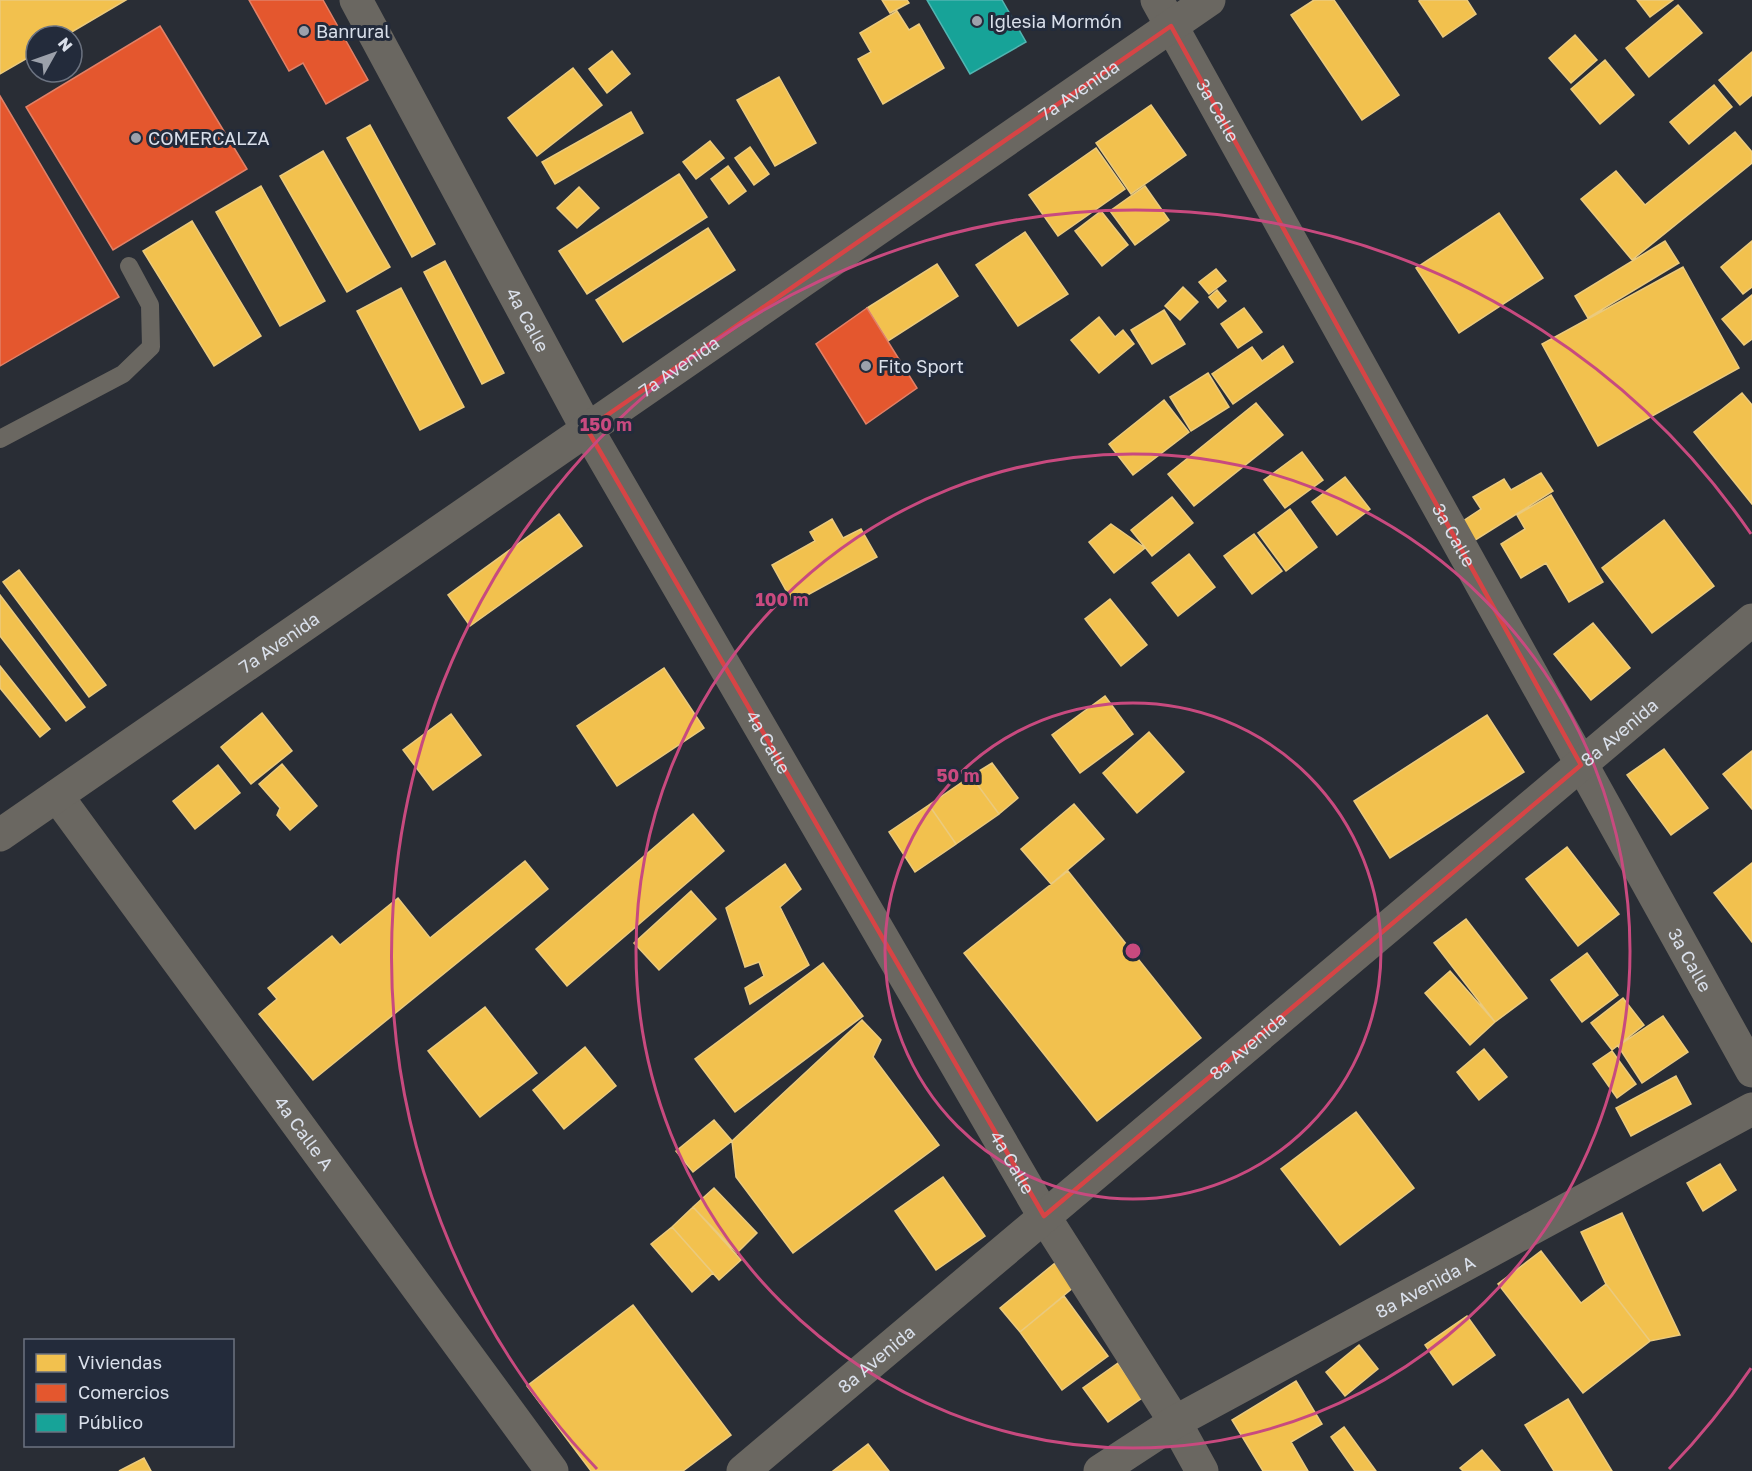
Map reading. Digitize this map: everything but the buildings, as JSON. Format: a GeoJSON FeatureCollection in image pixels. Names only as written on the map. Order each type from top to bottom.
{"type":"FeatureCollection","features":[{"type":"Feature","properties":{"kind":"street","name":"4a Calle"},"geometry":{"type":"LineString","coordinates":[[356,0],[587,429],[1044,1216],[1175,1422],[1202,1471]]}},
{"type":"Feature","properties":{"kind":"street","name":"7a Avenida"},"geometry":{"type":"LineString","coordinates":[[0,835],[587,429],[1164,13],[1209,0]]}},
{"type":"Feature","properties":{"kind":"street","name":"3a Calle"},"geometry":{"type":"LineString","coordinates":[[1164,13],[1752,1071]]}},
{"type":"Feature","properties":{"kind":"street","name":"8a Avenida"},"geometry":{"type":"LineString","coordinates":[[743,1471],[1752,620]]}},
{"type":"Feature","properties":{"kind":"street","name":"4a Calle A"},"geometry":{"type":"LineString","coordinates":[[57,796],[552,1471]]}},
{"type":"Feature","properties":{"kind":"street","name":"8a Avenida A"},"geometry":{"type":"LineString","coordinates":[[1100,1471],[1175,1422],[1752,1109]]}},
{"type":"Feature","properties":{"kind":"lane"},"geometry":{"type":"LineString","coordinates":[[0,439],[123,374],[151,347],[150,305],[129,266]]}},
{"type":"Feature","properties":{"kind":"highlighted area"},"geometry":{"type":"Polygon","coordinates":[[[1171,26],[1581,765],[1044,1216],[587,429],[1171,26]]]}},
{"type":"Feature","properties":{"kind":"place","name":"Iglesia Mormón"},"geometry":{"type":"Point","coordinates":[977,21]}},
{"type":"Feature","properties":{"kind":"place","name":"Banrural"},"geometry":{"type":"Point","coordinates":[304,31]}},
{"type":"Feature","properties":{"kind":"place","name":"COMERCALZA"},"geometry":{"type":"Point","coordinates":[136,138]}},
{"type":"Feature","properties":{"kind":"place","name":"Fito Sport"},"geometry":{"type":"Point","coordinates":[866,366]}}]}
